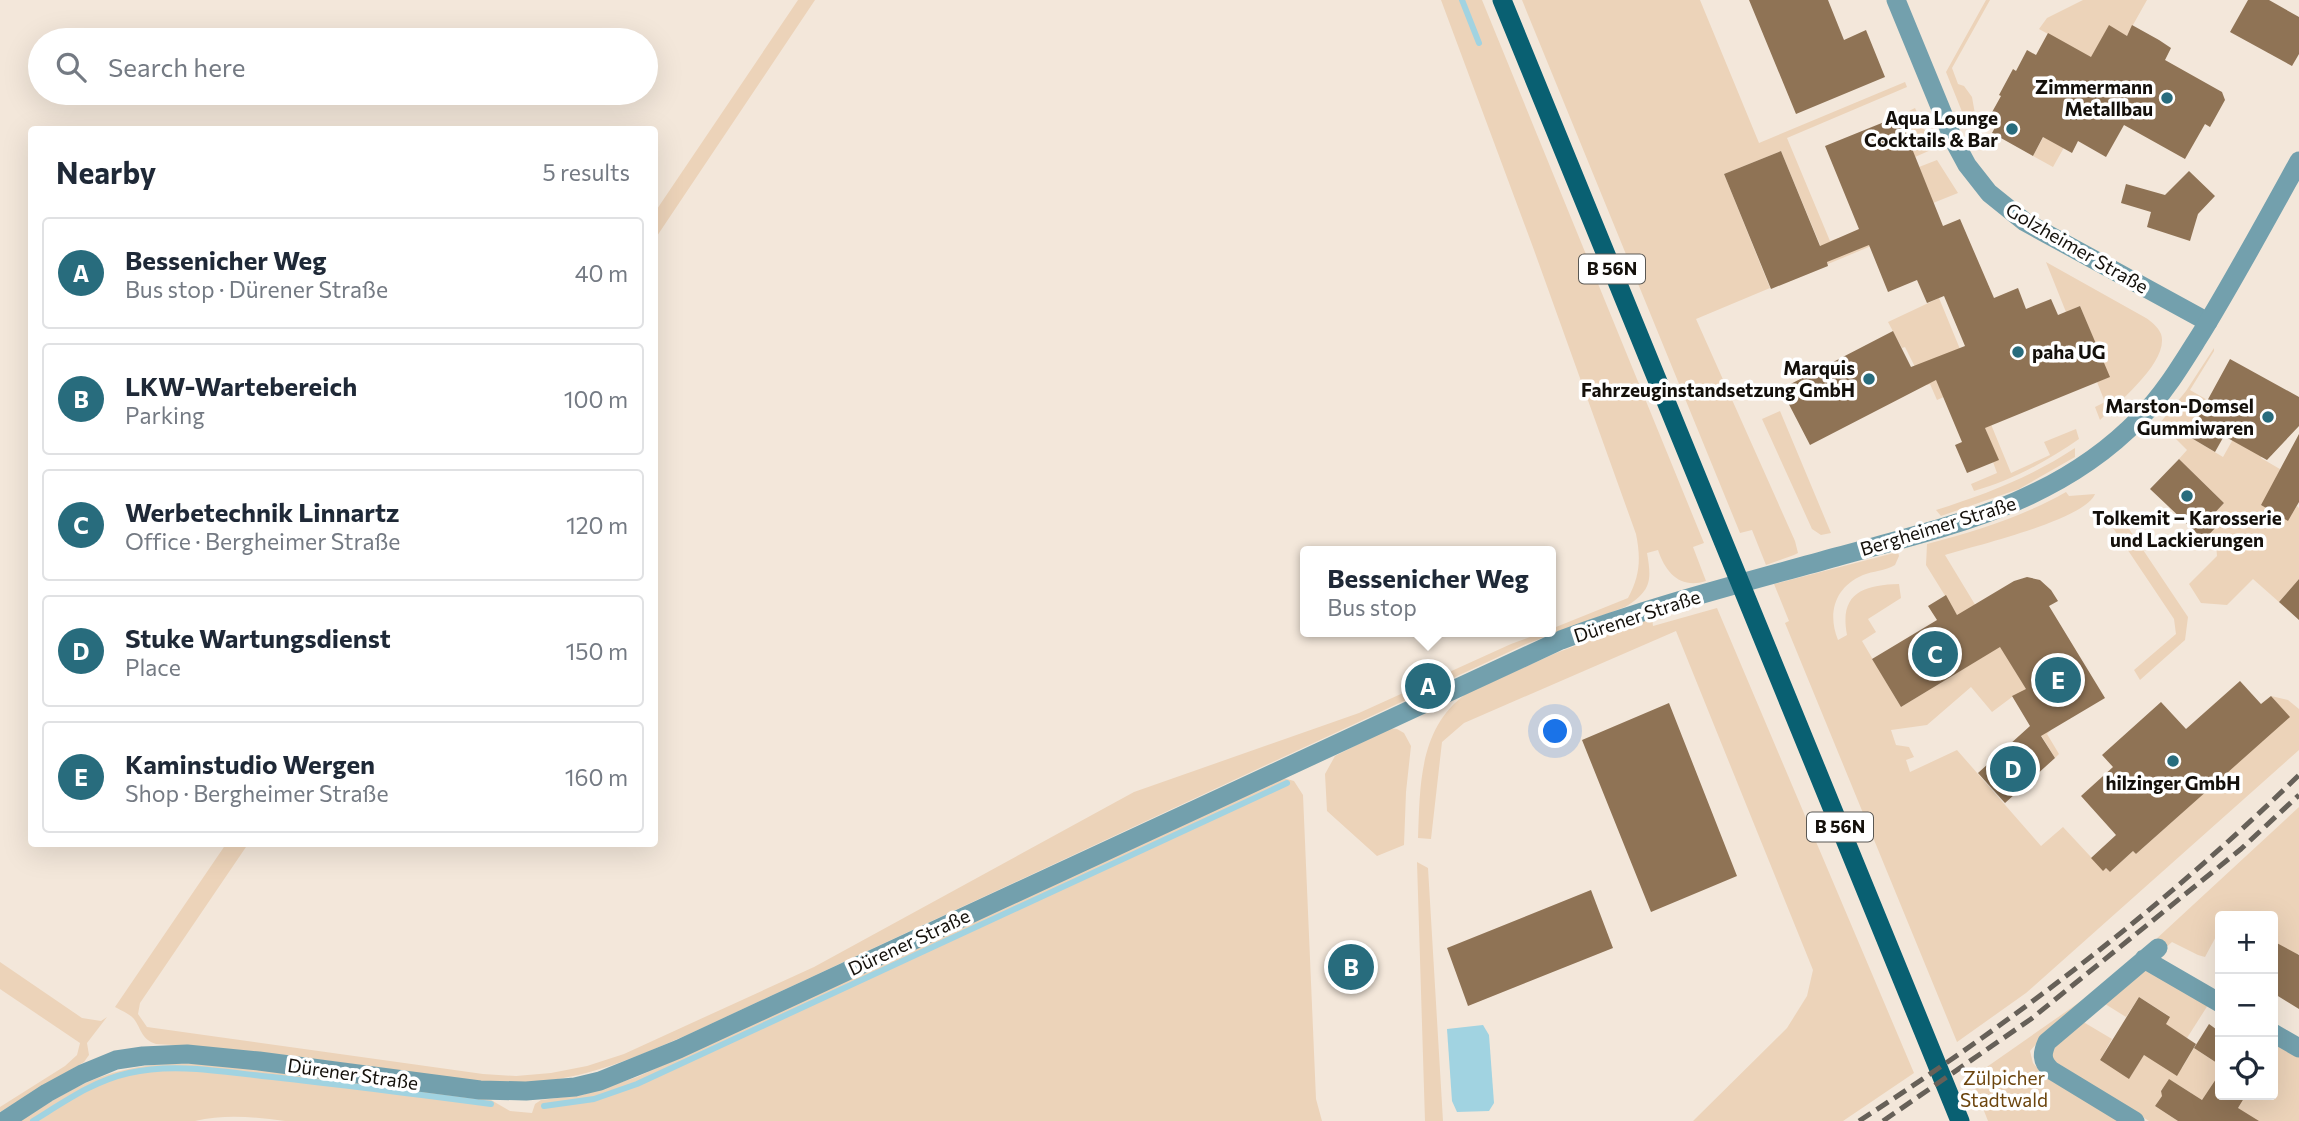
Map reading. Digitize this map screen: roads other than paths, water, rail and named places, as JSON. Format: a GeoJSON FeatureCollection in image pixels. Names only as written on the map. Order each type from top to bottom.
{"type":"FeatureCollection","features":[{"type":"Feature","properties":{"kind":"main road","name":"B 56N"},"geometry":{"type":"LineString","coordinates":[[1502,0],[1960,1121]]}},
{"type":"Feature","properties":{"kind":"street","name":"Golzheimer Straße"},"geometry":{"type":"LineString","coordinates":[[1896,0],[1954,141],[1967,165],[1989,193],[2025,222],[2208,322]]}},
{"type":"Feature","properties":{"kind":"street","name":"Bergheimer Straße"},"geometry":{"type":"LineString","coordinates":[[1786,571],[1983,516],[2062,480],[2105,450],[2141,417],[2167,385],[2208,322],[2299,162]]}},
{"type":"Feature","properties":{"kind":"street","name":"Dürener Straße"},"geometry":{"type":"LineString","coordinates":[[4,1121],[64,1083],[99,1066],[116,1060],[162,1054],[259,1061],[480,1090],[556,1089],[600,1081],[679,1049],[1549,645],[1628,616],[1786,571]]}},
{"type":"Feature","properties":{"kind":"street"},"geometry":{"type":"LineString","coordinates":[[2135,1121],[2045,1065],[2043,1055],[2047,1042],[2151,953],[2215,999]]}},
{"type":"Feature","properties":{"kind":"street"},"geometry":{"type":"LineString","coordinates":[[2278,1035],[2299,1048]]}},
{"type":"Feature","properties":{"kind":"water"},"geometry":{"type":"Polygon","coordinates":[[[1483,1025],[1489,1035],[1494,1103],[1489,1111],[1457,1112],[1452,1101],[1447,1029],[1483,1025]]]}},
{"type":"Feature","properties":{"kind":"waterway"},"geometry":{"type":"LineString","coordinates":[[1462,0],[1479,43]]}},
{"type":"Feature","properties":{"kind":"waterway"},"geometry":{"type":"LineString","coordinates":[[544,1106],[594,1099],[637,1084],[1287,783]]}},
{"type":"Feature","properties":{"kind":"waterway"},"geometry":{"type":"LineString","coordinates":[[33,1121],[103,1081],[129,1073],[162,1069],[229,1072],[491,1104]]}},
{"type":"Feature","properties":{"kind":"railway"},"geometry":{"type":"LineString","coordinates":[[1859,1121],[1975,1043],[2088,959],[2196,870],[2299,775]]}},
{"type":"Feature","properties":{"kind":"railway"},"geometry":{"type":"LineString","coordinates":[[1883,1121],[2031,1019],[2241,849],[2299,795]]}},
{"type":"Feature","properties":{"kind":"place","name":"Zimmermann Metallbau"},"geometry":{"type":"Point","coordinates":[2167,98]}},
{"type":"Feature","properties":{"kind":"place","name":"Aqua Lounge Cocktails & Bar"},"geometry":{"type":"Point","coordinates":[2012,129]}},
{"type":"Feature","properties":{"kind":"place","name":"paha UG"},"geometry":{"type":"Point","coordinates":[2018,352]}},
{"type":"Feature","properties":{"kind":"place","name":"Marquis Fahrzeuginstandsetzung GmbH"},"geometry":{"type":"Point","coordinates":[1869,379]}},
{"type":"Feature","properties":{"kind":"place","name":"Marston-Domsel Gummiwaren"},"geometry":{"type":"Point","coordinates":[2268,417]}},
{"type":"Feature","properties":{"kind":"place","name":"Tolkemit – Karosserie und Lackierungen"},"geometry":{"type":"Point","coordinates":[2187,496]}},
{"type":"Feature","properties":{"kind":"place","name":"Werbetechnik Linnartz"},"geometry":{"type":"Point","coordinates":[1935,654]}},
{"type":"Feature","properties":{"kind":"place","name":"Kaminstudio Wergen"},"geometry":{"type":"Point","coordinates":[2058,680]}},
{"type":"Feature","properties":{"kind":"place","name":"Bessenicher Weg"},"geometry":{"type":"Point","coordinates":[1428,686]}},
{"type":"Feature","properties":{"kind":"place","name":"hilzinger GmbH"},"geometry":{"type":"Point","coordinates":[2173,761]}},
{"type":"Feature","properties":{"kind":"place","name":"Stuke Wartungsdienst"},"geometry":{"type":"Point","coordinates":[2013,769]}},
{"type":"Feature","properties":{"kind":"place","name":"LKW-Wartebereich"},"geometry":{"type":"Point","coordinates":[1351,967]}},
{"type":"Feature","properties":{"kind":"park label","name":"Zülpicher Stadtwald"},"geometry":{"type":"Point","coordinates":[2004,1089]}}]}
